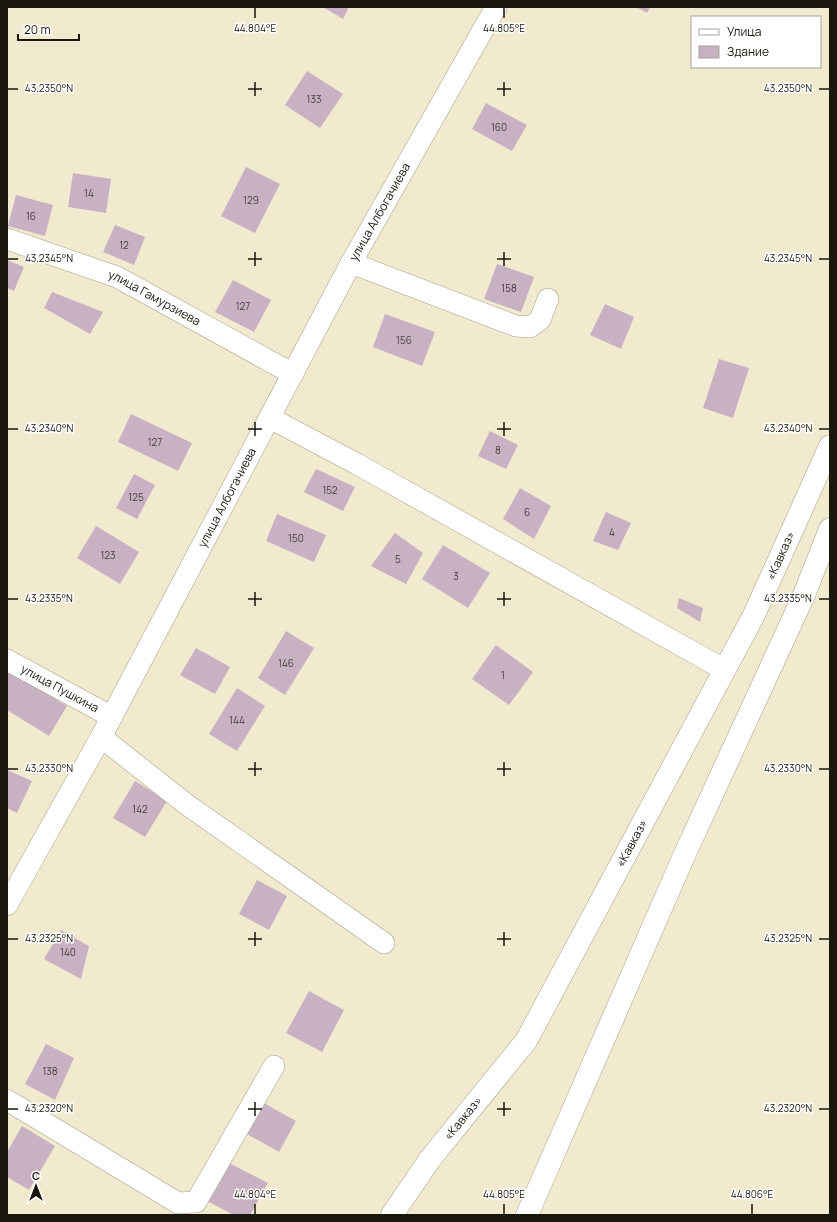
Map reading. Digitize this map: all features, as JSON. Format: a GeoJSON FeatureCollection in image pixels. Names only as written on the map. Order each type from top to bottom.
{"type":"FeatureCollection","features":[{"type":"Feature","properties":{"kind":"highway","name":"«Кавказ»"},"geometry":{"type":"LineString","coordinates":[[392,1215],[430,1159],[526,1041],[726,670],[754,615],[830,446]]}},
{"type":"Feature","properties":{"kind":"highway"},"geometry":{"type":"LineString","coordinates":[[527,1215],[683,858],[804,595],[830,530]]}},
{"type":"Feature","properties":{"kind":"street","name":"улица Албогачиева"},"geometry":{"type":"LineString","coordinates":[[7,904],[102,737],[351,263],[496,7]]}},
{"type":"Feature","properties":{"kind":"street","name":"улица Гамурзиева"},"geometry":{"type":"LineString","coordinates":[[7,239],[117,277],[293,374]]}},
{"type":"Feature","properties":{"kind":"street"},"geometry":{"type":"LineString","coordinates":[[351,263],[516,326],[530,327],[540,320],[548,299]]}},
{"type":"Feature","properties":{"kind":"street"},"geometry":{"type":"LineString","coordinates":[[270,418],[357,464],[726,670]]}},
{"type":"Feature","properties":{"kind":"street","name":"улица Пушкина"},"geometry":{"type":"LineString","coordinates":[[7,660],[112,717]]}},
{"type":"Feature","properties":{"kind":"street"},"geometry":{"type":"LineString","coordinates":[[102,737],[186,804],[384,943]]}},
{"type":"Feature","properties":{"kind":"street"},"geometry":{"type":"LineString","coordinates":[[7,1100],[178,1203],[196,1202],[274,1066]]}},
{"type":"Feature","properties":{"kind":"building"},"geometry":{"type":"Polygon","coordinates":[[[323,7],[349,7],[343,19],[323,7]]]}},
{"type":"Feature","properties":{"kind":"building"},"geometry":{"type":"Polygon","coordinates":[[[636,7],[650,7],[647,13],[636,7]]]}},
{"type":"Feature","properties":{"kind":"building"},"geometry":{"type":"Polygon","coordinates":[[[307,71],[343,94],[320,128],[285,105],[307,71]]]}},
{"type":"Feature","properties":{"kind":"building"},"geometry":{"type":"Polygon","coordinates":[[[486,103],[527,125],[512,151],[472,129],[486,103]]]}},
{"type":"Feature","properties":{"kind":"building"},"geometry":{"type":"Polygon","coordinates":[[[246,167],[280,184],[255,233],[221,216],[246,167]]]}},
{"type":"Feature","properties":{"kind":"building"},"geometry":{"type":"Polygon","coordinates":[[[73,173],[111,179],[106,213],[68,207],[73,173]]]}},
{"type":"Feature","properties":{"kind":"building"},"geometry":{"type":"Polygon","coordinates":[[[16,195],[53,205],[45,236],[8,226],[16,195]]]}},
{"type":"Feature","properties":{"kind":"building"},"geometry":{"type":"Polygon","coordinates":[[[115,225],[145,237],[134,265],[103,252],[115,225]]]}},
{"type":"Feature","properties":{"kind":"building"},"geometry":{"type":"Polygon","coordinates":[[[7,260],[24,267],[14,291],[7,288],[7,260]]]}},
{"type":"Feature","properties":{"kind":"building"},"geometry":{"type":"Polygon","coordinates":[[[497,264],[534,277],[521,312],[484,299],[497,264]]]}},
{"type":"Feature","properties":{"kind":"building"},"geometry":{"type":"Polygon","coordinates":[[[233,280],[271,300],[254,332],[215,312],[233,280]]]}},
{"type":"Feature","properties":{"kind":"building"},"geometry":{"type":"Polygon","coordinates":[[[52,292],[103,312],[90,334],[44,308],[52,292]]]}},
{"type":"Feature","properties":{"kind":"building"},"geometry":{"type":"Polygon","coordinates":[[[605,304],[634,317],[621,349],[590,335],[605,304]]]}},
{"type":"Feature","properties":{"kind":"building"},"geometry":{"type":"Polygon","coordinates":[[[385,314],[435,332],[422,366],[373,347],[385,314]]]}},
{"type":"Feature","properties":{"kind":"building"},"geometry":{"type":"Polygon","coordinates":[[[719,359],[749,368],[733,418],[703,408],[719,359]]]}},
{"type":"Feature","properties":{"kind":"building"},"geometry":{"type":"Polygon","coordinates":[[[131,414],[192,443],[178,471],[118,442],[131,414]]]}},
{"type":"Feature","properties":{"kind":"building"},"geometry":{"type":"Polygon","coordinates":[[[490,431],[518,445],[506,469],[478,456],[490,431]]]}},
{"type":"Feature","properties":{"kind":"building"},"geometry":{"type":"Polygon","coordinates":[[[316,469],[355,487],[343,511],[304,492],[316,469]]]}},
{"type":"Feature","properties":{"kind":"building"},"geometry":{"type":"Polygon","coordinates":[[[134,474],[155,485],[137,519],[116,508],[134,474]]]}},
{"type":"Feature","properties":{"kind":"building"},"geometry":{"type":"Polygon","coordinates":[[[520,488],[551,506],[534,539],[503,519],[520,488]]]}},
{"type":"Feature","properties":{"kind":"building"},"geometry":{"type":"Polygon","coordinates":[[[606,512],[631,523],[618,550],[593,541],[606,512]]]}},
{"type":"Feature","properties":{"kind":"building"},"geometry":{"type":"Polygon","coordinates":[[[277,514],[326,535],[314,562],[266,541],[277,514]]]}},
{"type":"Feature","properties":{"kind":"building"},"geometry":{"type":"Polygon","coordinates":[[[96,526],[139,552],[120,584],[77,558],[96,526]]]}},
{"type":"Feature","properties":{"kind":"building"},"geometry":{"type":"Polygon","coordinates":[[[395,533],[423,553],[406,584],[371,566],[395,533]]]}},
{"type":"Feature","properties":{"kind":"building"},"geometry":{"type":"Polygon","coordinates":[[[443,545],[490,573],[468,608],[422,579],[443,545]]]}},
{"type":"Feature","properties":{"kind":"building"},"geometry":{"type":"Polygon","coordinates":[[[679,598],[703,608],[700,622],[677,608],[679,598]]]}},
{"type":"Feature","properties":{"kind":"building"},"geometry":{"type":"Polygon","coordinates":[[[286,631],[314,648],[285,695],[258,678],[286,631]]]}},
{"type":"Feature","properties":{"kind":"building"},"geometry":{"type":"Polygon","coordinates":[[[496,645],[533,672],[509,705],[472,679],[496,645]]]}},
{"type":"Feature","properties":{"kind":"building"},"geometry":{"type":"Polygon","coordinates":[[[196,648],[230,667],[215,694],[180,675],[196,648]]]}},
{"type":"Feature","properties":{"kind":"building"},"geometry":{"type":"Polygon","coordinates":[[[7,669],[67,706],[49,736],[7,710],[7,669]]]}},
{"type":"Feature","properties":{"kind":"building"},"geometry":{"type":"Polygon","coordinates":[[[237,688],[265,706],[237,751],[209,734],[237,688]]]}},
{"type":"Feature","properties":{"kind":"building"},"geometry":{"type":"Polygon","coordinates":[[[7,770],[32,781],[17,813],[7,808],[7,770]]]}},
{"type":"Feature","properties":{"kind":"building"},"geometry":{"type":"Polygon","coordinates":[[[135,781],[167,801],[145,837],[113,818],[135,781]]]}},
{"type":"Feature","properties":{"kind":"building"},"geometry":{"type":"Polygon","coordinates":[[[257,880],[287,896],[269,930],[239,914],[257,880]]]}},
{"type":"Feature","properties":{"kind":"building"},"geometry":{"type":"Polygon","coordinates":[[[61,930],[89,946],[81,979],[44,959],[61,930]]]}},
{"type":"Feature","properties":{"kind":"building"},"geometry":{"type":"Polygon","coordinates":[[[309,991],[344,1010],[322,1052],[286,1033],[309,991]]]}},
{"type":"Feature","properties":{"kind":"building"},"geometry":{"type":"Polygon","coordinates":[[[46,1044],[74,1058],[55,1100],[25,1084],[46,1044]]]}},
{"type":"Feature","properties":{"kind":"building"},"geometry":{"type":"Polygon","coordinates":[[[262,1102],[296,1121],[279,1152],[245,1133],[262,1102]]]}},
{"type":"Feature","properties":{"kind":"building"},"geometry":{"type":"Polygon","coordinates":[[[22,1126],[55,1146],[29,1190],[7,1177],[7,1152],[22,1126]]]}},
{"type":"Feature","properties":{"kind":"building"},"geometry":{"type":"Polygon","coordinates":[[[227,1162],[268,1183],[250,1215],[234,1215],[207,1201],[227,1162]]]}}]}
